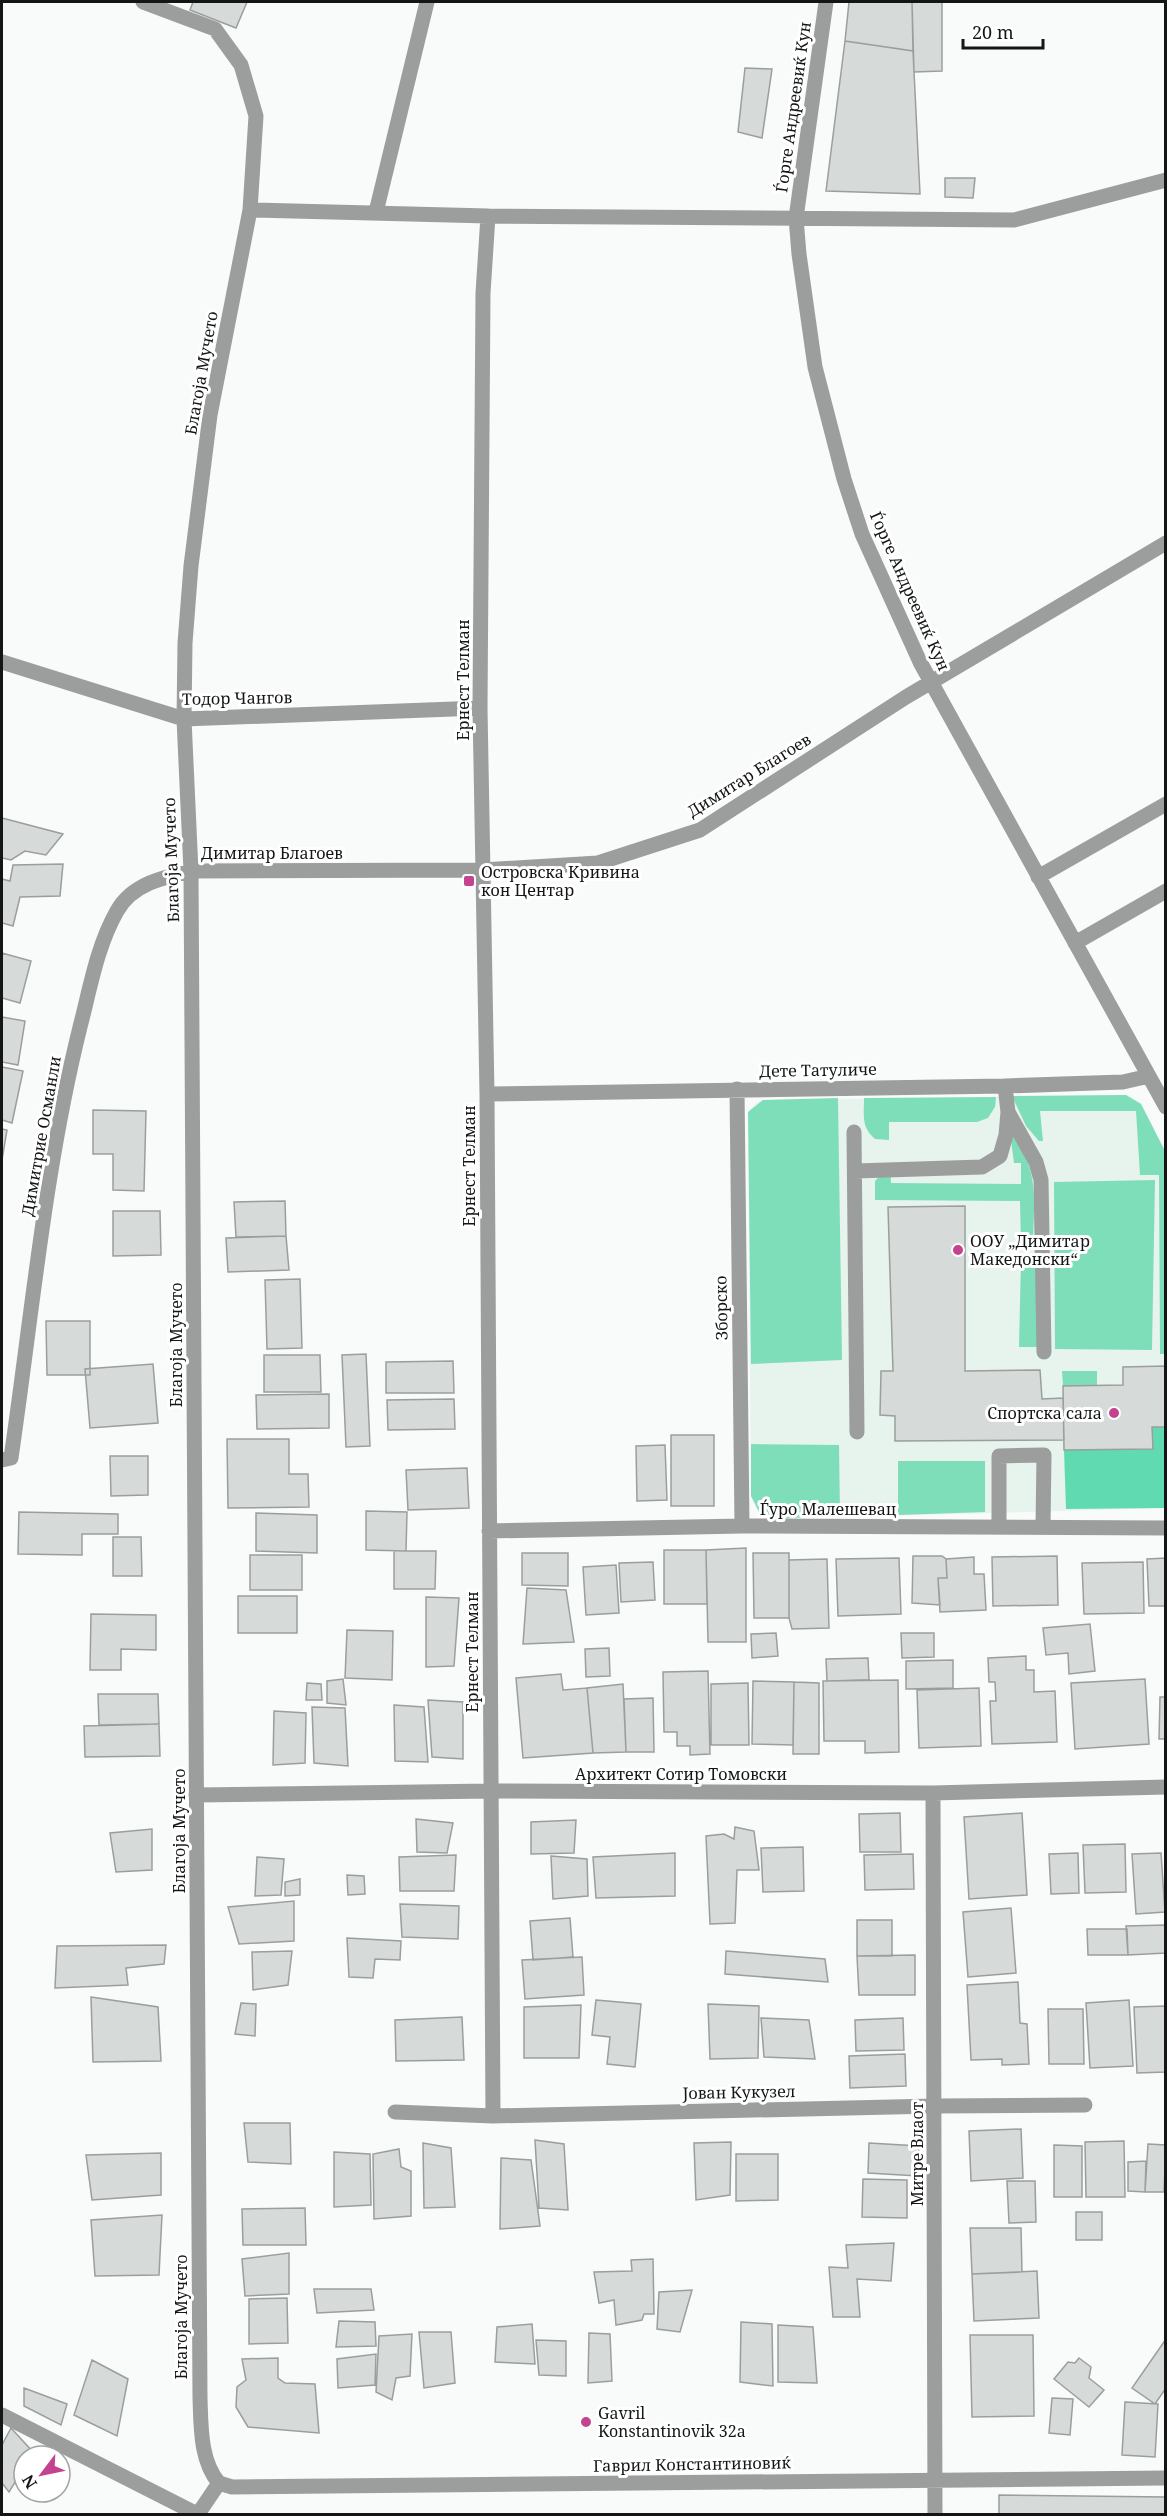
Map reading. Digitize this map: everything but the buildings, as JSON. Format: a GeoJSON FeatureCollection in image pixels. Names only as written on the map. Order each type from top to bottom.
{"type":"FeatureCollection","features":[{"type":"Feature","properties":{"kind":"street","name":"Благоја Мучето"},"geometry":{"type":"LineString","coordinates":[[143,2],[215,29],[240,65],[256,116],[250,210],[210,414],[184,643],[184,719],[191,871],[200,2398],[206,2454],[210,2469],[219,2483]]}},
{"type":"Feature","properties":{"kind":"street"},"geometry":{"type":"LineString","coordinates":[[376,212],[427,2]]}},
{"type":"Feature","properties":{"kind":"street","name":"Ѓорге Андреевиќ Кун"},"geometry":{"type":"LineString","coordinates":[[826,2],[796,218],[815,367],[844,479],[862,534],[888,595],[930,682],[1166,1107]]}},
{"type":"Feature","properties":{"kind":"street"},"geometry":{"type":"LineString","coordinates":[[250,210],[489,216],[1014,220],[1166,180]]}},
{"type":"Feature","properties":{"kind":"street","name":"Ернест Телман"},"geometry":{"type":"LineString","coordinates":[[489,216],[483,316],[480,708],[487,1094],[493,2116]]}},
{"type":"Feature","properties":{"kind":"street","name":"Димитар Благоев"},"geometry":{"type":"LineString","coordinates":[[191,871],[482,870],[598,863],[700,830],[930,682],[1166,543]]}},
{"type":"Feature","properties":{"kind":"street","name":"Тодор Чангов"},"geometry":{"type":"LineString","coordinates":[[2,662],[184,719],[480,708]]}},
{"type":"Feature","properties":{"kind":"street"},"geometry":{"type":"LineString","coordinates":[[1038,877],[1166,804]]}},
{"type":"Feature","properties":{"kind":"street","name":"Димитрие Османли"},"geometry":{"type":"LineString","coordinates":[[6,1459],[53,1155],[68,1078],[98,956],[118,909],[131,896],[154,880],[191,871]]}},
{"type":"Feature","properties":{"kind":"street"},"geometry":{"type":"LineString","coordinates":[[1075,943],[1166,891]]}},
{"type":"Feature","properties":{"kind":"street","name":"Дете Татуличе"},"geometry":{"type":"LineString","coordinates":[[487,1094],[1005,1086],[1123,1082],[1149,1076]]}},
{"type":"Feature","properties":{"kind":"street"},"geometry":{"type":"LineString","coordinates":[[855,1171],[982,1167],[1000,1156],[1006,1135],[1008,1112],[1005,1086]]}},
{"type":"Feature","properties":{"kind":"street","name":"Зборско"},"geometry":{"type":"LineString","coordinates":[[737,1089],[742,1526]]}},
{"type":"Feature","properties":{"kind":"street"},"geometry":{"type":"LineString","coordinates":[[1008,1112],[1036,1162],[1041,1180],[1044,1352]]}},
{"type":"Feature","properties":{"kind":"street"},"geometry":{"type":"LineString","coordinates":[[854,1132],[857,1432]]}},
{"type":"Feature","properties":{"kind":"street"},"geometry":{"type":"LineString","coordinates":[[999,1527],[999,1456],[1044,1455],[1043,1527]]}},
{"type":"Feature","properties":{"kind":"street","name":"Ѓуро Малешевац"},"geometry":{"type":"LineString","coordinates":[[489,1531],[742,1526],[1166,1528]]}},
{"type":"Feature","properties":{"kind":"street","name":"Архитект Сотир Томовски"},"geometry":{"type":"LineString","coordinates":[[196,1795],[491,1791],[933,1793],[1166,1787]]}},
{"type":"Feature","properties":{"kind":"street","name":"Митре Влаот"},"geometry":{"type":"LineString","coordinates":[[933,1793],[935,2514]]}},
{"type":"Feature","properties":{"kind":"street","name":"Јован Кукузел"},"geometry":{"type":"LineString","coordinates":[[395,2112],[493,2116],[1085,2105]]}},
{"type":"Feature","properties":{"kind":"street"},"geometry":{"type":"LineString","coordinates":[[2,2415],[198,2514],[219,2483]]}},
{"type":"Feature","properties":{"kind":"street","name":"Гаврил Константиновиќ"},"geometry":{"type":"LineString","coordinates":[[219,2483],[244,2487],[1166,2478]]}},
{"type":"Feature","properties":{"kind":"shaded area","name":"ООУ „Димитар Македонски“"},"geometry":{"type":"Polygon","coordinates":[[[1126,1095],[1141,1103],[1165,1151],[1165,1508],[775,1519],[759,1512],[751,1496],[748,1112],[755,1104],[763,1100],[1126,1095]]]}},
{"type":"Feature","properties":{"kind":"green space"},"geometry":{"type":"Polygon","coordinates":[[[1126,1095],[1141,1104],[1165,1151],[1165,1354],[1160,1354],[1159,1175],[1140,1175],[1136,1111],[1040,1111],[1043,1141],[1039,1141],[1026,1126],[1012,1096],[1126,1095]]]}},
{"type":"Feature","properties":{"kind":"green space"},"geometry":{"type":"Polygon","coordinates":[[[996,1097],[995,1107],[988,1118],[977,1122],[889,1122],[889,1140],[875,1139],[865,1126],[864,1098],[996,1097]]]}},
{"type":"Feature","properties":{"kind":"green space"},"geometry":{"type":"Polygon","coordinates":[[[838,1098],[842,1360],[751,1364],[748,1112],[763,1100],[838,1098]]]}},
{"type":"Feature","properties":{"kind":"green space"},"geometry":{"type":"Polygon","coordinates":[[[1010,1133],[1020,1146],[1031,1171],[1034,1199],[1033,1243],[1021,1243],[1020,1201],[875,1200],[875,1181],[890,1165],[891,1183],[1021,1184],[1021,1163],[1014,1163],[1010,1133]]]}},
{"type":"Feature","properties":{"kind":"green space"},"geometry":{"type":"Polygon","coordinates":[[[1155,1180],[1152,1350],[1055,1349],[1054,1182],[1155,1180]]]}},
{"type":"Feature","properties":{"kind":"green space"},"geometry":{"type":"Polygon","coordinates":[[[1037,1259],[1037,1347],[1019,1347],[1021,1260],[1037,1259]]]}},
{"type":"Feature","properties":{"kind":"green space"},"geometry":{"type":"Polygon","coordinates":[[[1062,1371],[1097,1371],[1097,1386],[1063,1386],[1062,1371]]]}},
{"type":"Feature","properties":{"kind":"green space"},"geometry":{"type":"Polygon","coordinates":[[[1152,1427],[1165,1427],[1165,1508],[1066,1509],[1064,1450],[1152,1449],[1152,1427]]]}},
{"type":"Feature","properties":{"kind":"green space"},"geometry":{"type":"Polygon","coordinates":[[[751,1444],[839,1445],[840,1515],[775,1519],[759,1512],[751,1496],[751,1444]]]}},
{"type":"Feature","properties":{"kind":"green space"},"geometry":{"type":"Polygon","coordinates":[[[898,1461],[985,1461],[985,1512],[898,1515],[898,1461]]]}},
{"type":"Feature","properties":{"kind":"place","name":"Островска Кривина кон Центар"},"geometry":{"type":"Point","coordinates":[469,881]}},
{"type":"Feature","properties":{"kind":"place","name":"ООУ „Димитар Македонски“"},"geometry":{"type":"Point","coordinates":[958,1250]}},
{"type":"Feature","properties":{"kind":"place","name":"Спортска сала"},"geometry":{"type":"Point","coordinates":[1114,1413]}},
{"type":"Feature","properties":{"kind":"place","name":"Gavril Konstantinovik 32a"},"geometry":{"type":"Point","coordinates":[586,2422]}}]}
